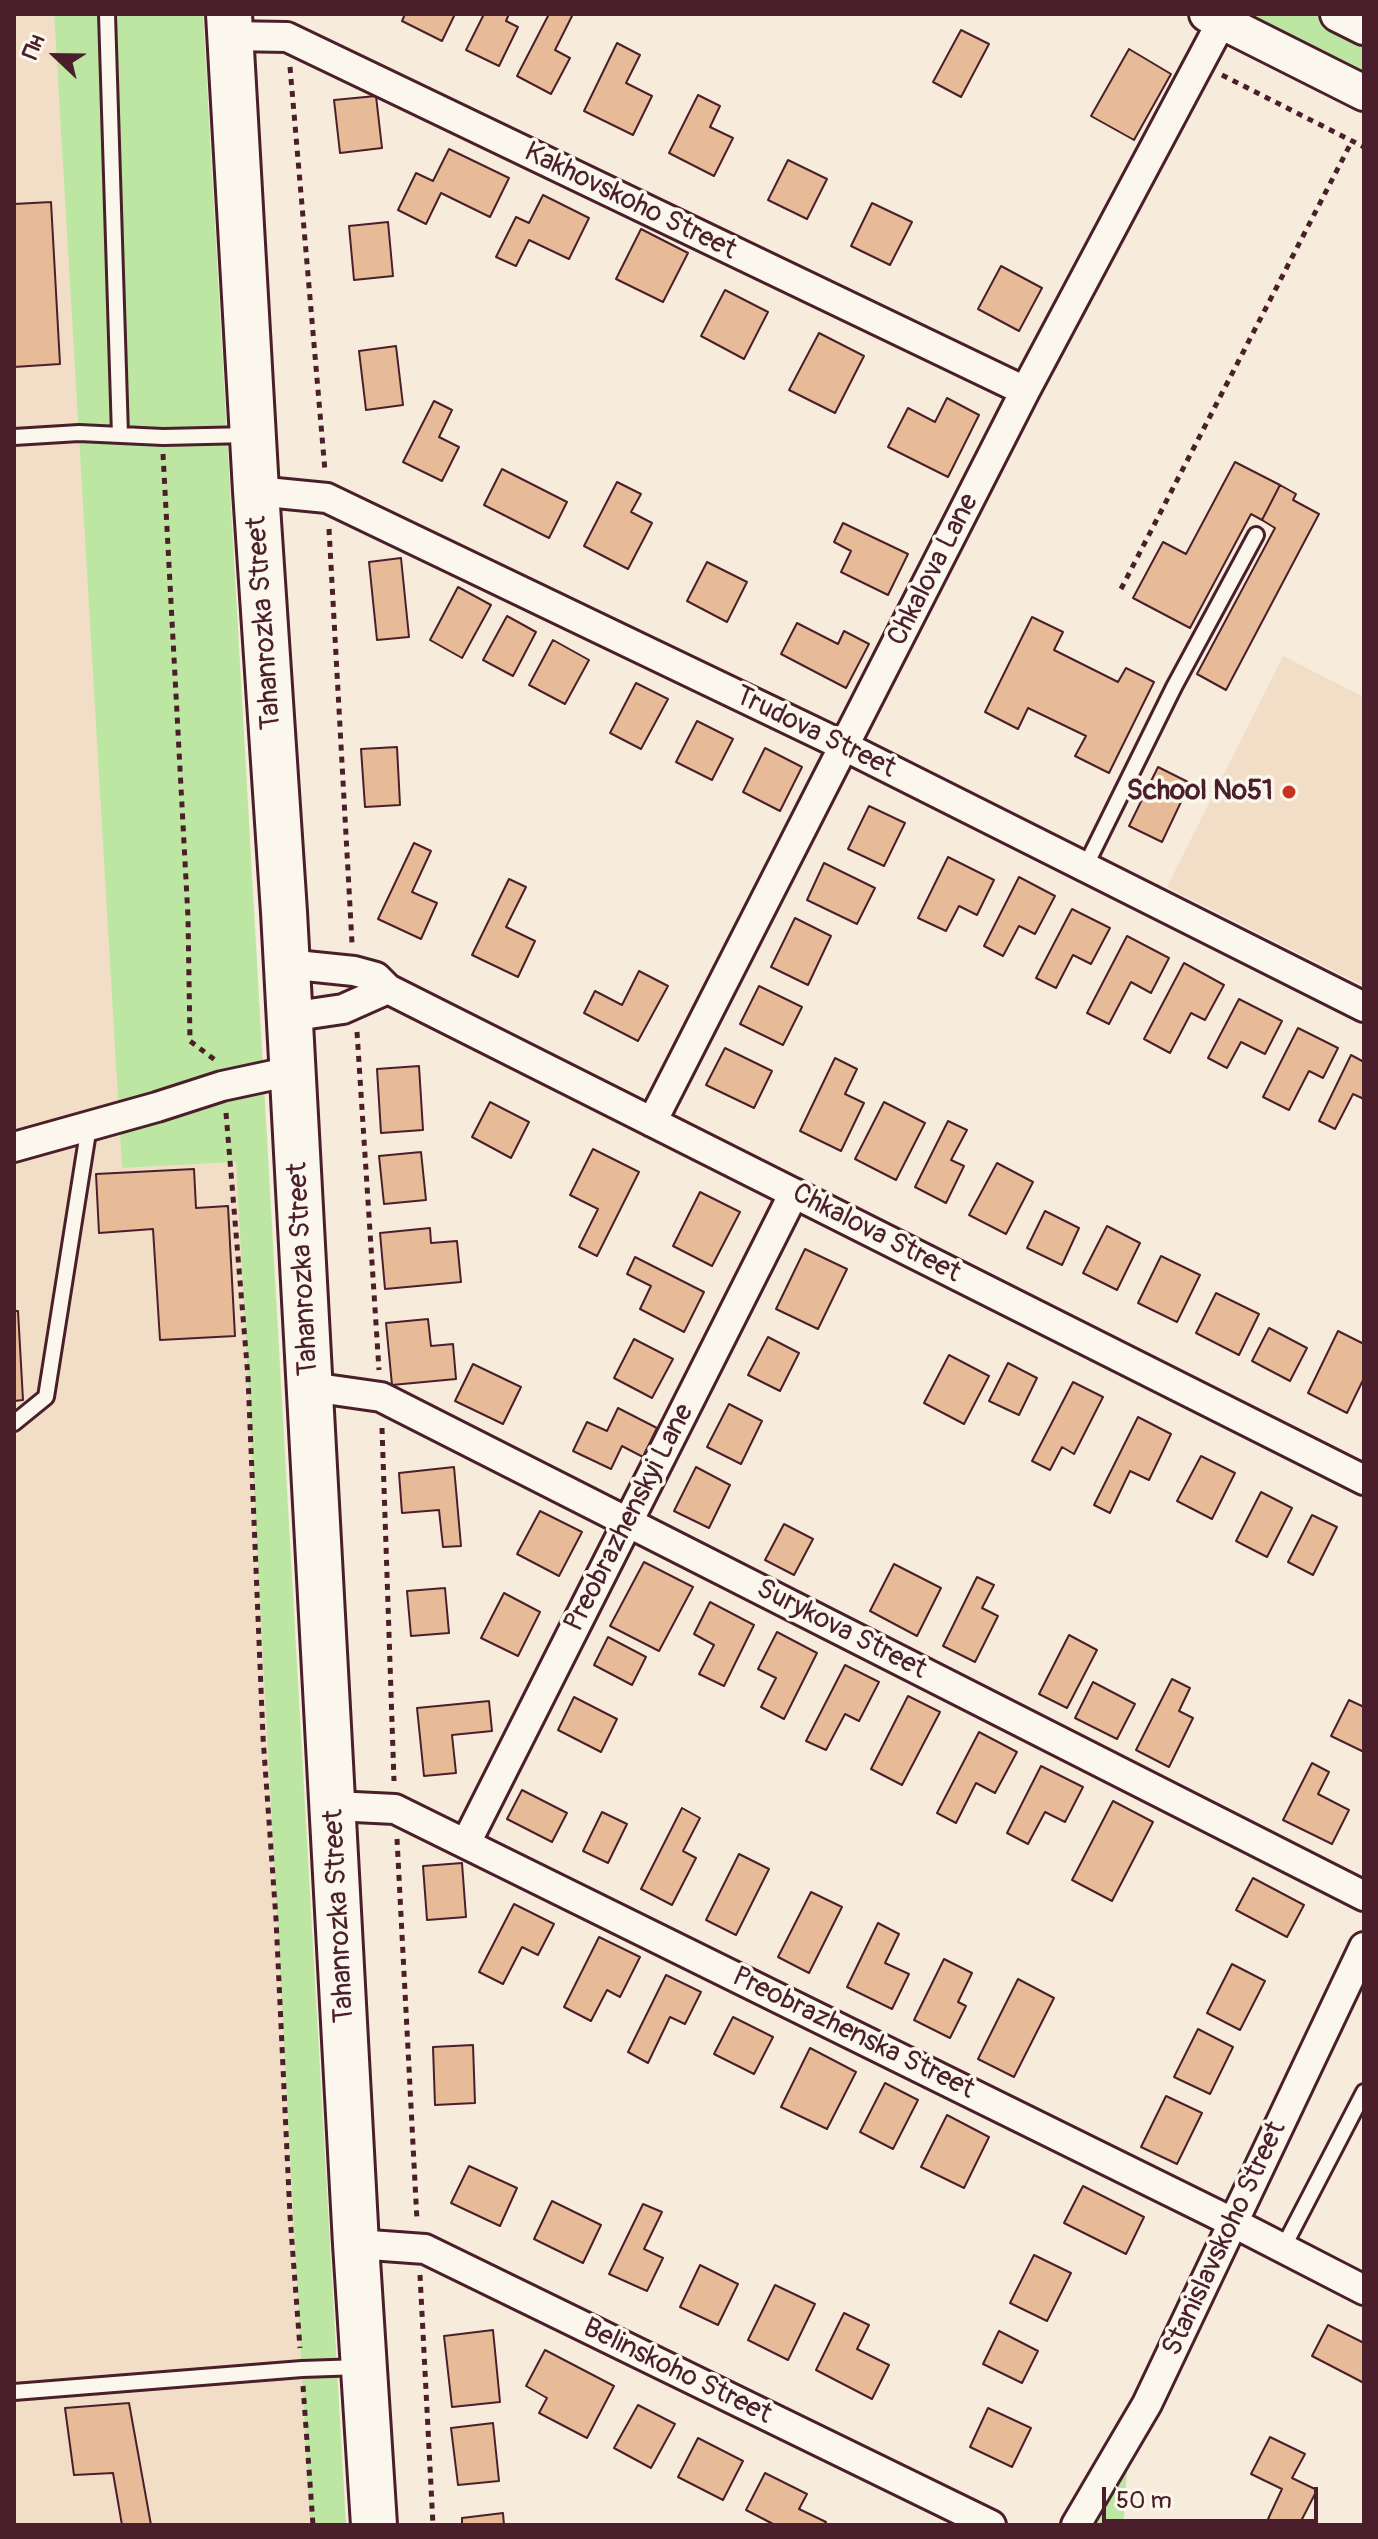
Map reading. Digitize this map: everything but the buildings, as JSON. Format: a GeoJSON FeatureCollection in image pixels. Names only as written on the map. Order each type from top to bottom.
{"type":"FeatureCollection","features":[{"type":"Feature","properties":{"kind":"highway","name":"Tahanrozka Street"},"geometry":{"type":"LineString","coordinates":[[230,25],[311,1387],[356,2244],[374,2525]]}},
{"type":"Feature","properties":{"kind":"street"},"geometry":{"type":"LineString","coordinates":[[1338,14],[1364,27]]}},
{"type":"Feature","properties":{"kind":"street"},"geometry":{"type":"LineString","coordinates":[[1214,18],[1364,93]]}},
{"type":"Feature","properties":{"kind":"street","name":"Chkalova Lane"},"geometry":{"type":"LineString","coordinates":[[652,1122],[1025,391],[1199,63],[1214,18]]}},
{"type":"Feature","properties":{"kind":"street","name":"Kakhovskoho Street"},"geometry":{"type":"LineString","coordinates":[[230,25],[287,37],[1025,391]]}},
{"type":"Feature","properties":{"kind":"street","name":"Trudova Street"},"geometry":{"type":"LineString","coordinates":[[256,491],[327,498],[844,746],[1364,1007]]}},
{"type":"Feature","properties":{"kind":"street","name":"Chkalova Street"},"geometry":{"type":"LineString","coordinates":[[286,964],[354,971],[376,977],[388,989],[1364,1480]]}},
{"type":"Feature","properties":{"kind":"street"},"geometry":{"type":"LineString","coordinates":[[289,1017],[355,1004],[388,989]]}},
{"type":"Feature","properties":{"kind":"street"},"geometry":{"type":"LineString","coordinates":[[14,1147],[222,1086],[292,1071]]}},
{"type":"Feature","properties":{"kind":"street","name":"Preobrazhenskyi Lane"},"geometry":{"type":"LineString","coordinates":[[466,1843],[794,1193]]}},
{"type":"Feature","properties":{"kind":"street","name":"Surykova Street"},"geometry":{"type":"LineString","coordinates":[[311,1387],[381,1397],[1364,1896]]}},
{"type":"Feature","properties":{"kind":"street","name":"Preobrazhenska Street"},"geometry":{"type":"LineString","coordinates":[[334,1806],[395,1809],[1364,2290]]}},
{"type":"Feature","properties":{"kind":"street","name":"Stanislavskoho Street"},"geometry":{"type":"LineString","coordinates":[[1076,2525],[1147,2404],[1364,1947]]}},
{"type":"Feature","properties":{"kind":"street","name":"Belinskoho Street"},"geometry":{"type":"LineString","coordinates":[[356,2244],[425,2249],[991,2525]]}},
{"type":"Feature","properties":{"kind":"lane"},"geometry":{"type":"LineString","coordinates":[[107,14],[120,435]]}},
{"type":"Feature","properties":{"kind":"lane"},"geometry":{"type":"LineString","coordinates":[[14,437],[79,433],[163,437],[254,435]]}},
{"type":"Feature","properties":{"kind":"lane"},"geometry":{"type":"LineString","coordinates":[[1085,867],[1174,687],[1256,535]]}},
{"type":"Feature","properties":{"kind":"lane"},"geometry":{"type":"LineString","coordinates":[[14,1423],[46,1397],[89,1126]]}},
{"type":"Feature","properties":{"kind":"lane"},"geometry":{"type":"LineString","coordinates":[[1283,2248],[1364,2092]]}},
{"type":"Feature","properties":{"kind":"lane"},"geometry":{"type":"LineString","coordinates":[[14,2392],[363,2366]]}},
{"type":"Feature","properties":{"kind":"path"},"geometry":{"type":"LineString","coordinates":[[287,37],[327,498],[354,971]]}},
{"type":"Feature","properties":{"kind":"path"},"geometry":{"type":"LineString","coordinates":[[1199,63],[1364,147]]}},
{"type":"Feature","properties":{"kind":"path"},"geometry":{"type":"LineString","coordinates":[[1121,589],[1352,141]]}},
{"type":"Feature","properties":{"kind":"path"},"geometry":{"type":"LineString","coordinates":[[163,437],[188,917],[190,1041],[218,1062]]}},
{"type":"Feature","properties":{"kind":"path"},"geometry":{"type":"LineString","coordinates":[[355,1004],[381,1397],[395,1809],[433,2525]]}},
{"type":"Feature","properties":{"kind":"path"},"geometry":{"type":"LineString","coordinates":[[226,1111],[248,1377],[263,1737],[276,1919],[290,2216],[313,2525]]}},
{"type":"Feature","properties":{"kind":"shaded area"},"geometry":{"type":"Polygon","coordinates":[[[14,14],[54,14],[122,1168],[236,1162],[310,2525],[14,2525],[14,14]]]}},
{"type":"Feature","properties":{"kind":"shaded area","name":"School №51"},"geometry":{"type":"Polygon","coordinates":[[[1283,656],[1364,697],[1364,986],[1167,887],[1283,656]]]}},
{"type":"Feature","properties":{"kind":"green space"},"geometry":{"type":"Polygon","coordinates":[[[54,14],[203,14],[346,2525],[310,2525],[236,1162],[122,1168],[54,14]]]}},
{"type":"Feature","properties":{"kind":"green space"},"geometry":{"type":"Polygon","coordinates":[[[1236,14],[1314,14],[1364,39],[1364,79],[1236,14]]]}},
{"type":"Feature","properties":{"kind":"green space"},"geometry":{"type":"Polygon","coordinates":[[[1131,2406],[1124,2517],[1120,2525],[1071,2525],[1131,2406]]]}},
{"type":"Feature","properties":{"kind":"place","name":"School №51"},"geometry":{"type":"Point","coordinates":[1289,792]}}]}
